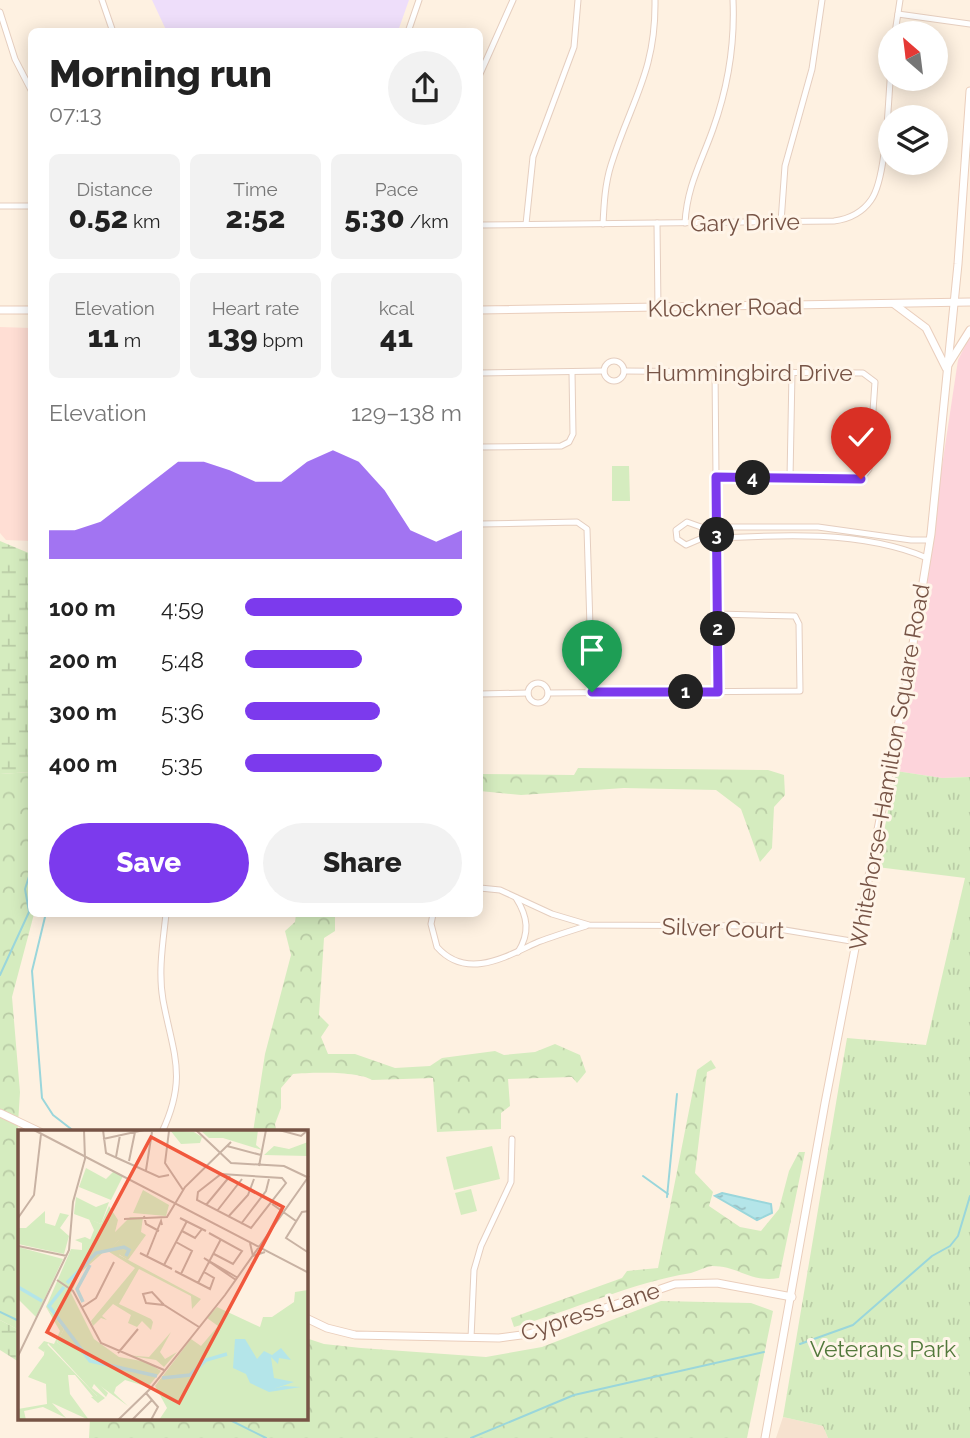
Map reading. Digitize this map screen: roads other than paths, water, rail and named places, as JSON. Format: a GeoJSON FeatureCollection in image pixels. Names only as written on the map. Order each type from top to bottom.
{"type":"FeatureCollection","features":[{"type":"Feature","properties":{"kind":"street"},"geometry":{"type":"LineString","coordinates":[[102,0],[112,28]]}},
{"type":"Feature","properties":{"kind":"street"},"geometry":{"type":"LineString","coordinates":[[409,28],[419,0]]}},
{"type":"Feature","properties":{"kind":"street"},"geometry":{"type":"LineString","coordinates":[[483,67],[513,0]]}},
{"type":"Feature","properties":{"kind":"street"},"geometry":{"type":"LineString","coordinates":[[526,224],[533,157],[575,47],[578,0]]}},
{"type":"Feature","properties":{"kind":"street"},"geometry":{"type":"LineString","coordinates":[[603,223],[608,174],[650,61],[655,0]]}},
{"type":"Feature","properties":{"kind":"street"},"geometry":{"type":"LineString","coordinates":[[685,223],[688,190],[713,130],[726,84],[733,40],[733,0]]}},
{"type":"Feature","properties":{"kind":"street"},"geometry":{"type":"LineString","coordinates":[[781,222],[785,166],[812,69],[822,0]]}},
{"type":"Feature","properties":{"kind":"street"},"geometry":{"type":"LineString","coordinates":[[897,21],[900,0]]}},
{"type":"Feature","properties":{"kind":"street"},"geometry":{"type":"LineString","coordinates":[[0,12],[15,59],[28,84]]}},
{"type":"Feature","properties":{"kind":"street"},"geometry":{"type":"LineString","coordinates":[[898,14],[970,24]]}},
{"type":"Feature","properties":{"kind":"street","name":"Gary Drive"},"geometry":{"type":"LineString","coordinates":[[483,225],[843,220],[858,213],[871,200],[880,176],[889,91]]}},
{"type":"Feature","properties":{"kind":"street","name":"Whitehorse-Hamilton Square Road"},"geometry":{"type":"LineString","coordinates":[[765,1438],[825,1103],[907,680],[930,540],[954,302],[970,91]]}},
{"type":"Feature","properties":{"kind":"street"},"geometry":{"type":"LineString","coordinates":[[0,206],[28,206]]}},
{"type":"Feature","properties":{"kind":"street"},"geometry":{"type":"LineString","coordinates":[[657,223],[658,309]]}},
{"type":"Feature","properties":{"kind":"street","name":"Klockner Road"},"geometry":{"type":"LineString","coordinates":[[483,310],[970,302]]}},
{"type":"Feature","properties":{"kind":"street"},"geometry":{"type":"LineString","coordinates":[[894,304],[926,328],[947,369]]}},
{"type":"Feature","properties":{"kind":"street"},"geometry":{"type":"LineString","coordinates":[[0,310],[28,310]]}},
{"type":"Feature","properties":{"kind":"street"},"geometry":{"type":"LineString","coordinates":[[947,369],[970,330]]}},
{"type":"Feature","properties":{"kind":"street","name":"Hummingbird Drive"},"geometry":{"type":"LineString","coordinates":[[614,360],[623,365],[624,371],[616,381],[609,380],[604,372],[605,365],[614,360]]}},
{"type":"Feature","properties":{"kind":"street"},"geometry":{"type":"LineString","coordinates":[[715,370],[718,692]]}},
{"type":"Feature","properties":{"kind":"street","name":"Hummingbird Drive"},"geometry":{"type":"LineString","coordinates":[[624,371],[863,373],[875,382],[867,475],[854,481],[716,477]]}},
{"type":"Feature","properties":{"kind":"street"},"geometry":{"type":"LineString","coordinates":[[483,447],[561,446],[569,442],[573,434],[572,372]]}},
{"type":"Feature","properties":{"kind":"street","name":"Hummingbird Drive"},"geometry":{"type":"LineString","coordinates":[[483,373],[604,372]]}},
{"type":"Feature","properties":{"kind":"street"},"geometry":{"type":"LineString","coordinates":[[790,478],[792,372]]}},
{"type":"Feature","properties":{"kind":"street"},"geometry":{"type":"LineString","coordinates":[[483,524],[577,522],[587,528],[592,692]]}},
{"type":"Feature","properties":{"kind":"street"},"geometry":{"type":"LineString","coordinates":[[927,558],[882,546],[807,537],[701,539],[686,545],[676,534],[678,526],[687,522],[701,527],[818,527],[930,540]]}},
{"type":"Feature","properties":{"kind":"street"},"geometry":{"type":"LineString","coordinates":[[856,542],[858,531]]}},
{"type":"Feature","properties":{"kind":"street"},"geometry":{"type":"LineString","coordinates":[[882,546],[884,535]]}},
{"type":"Feature","properties":{"kind":"street"},"geometry":{"type":"LineString","coordinates":[[548,693],[800,691],[799,624],[795,617],[718,614]]}},
{"type":"Feature","properties":{"kind":"street"},"geometry":{"type":"LineString","coordinates":[[538,682],[546,687],[548,693],[546,699],[537,702],[532,701],[528,693],[532,684],[538,682]]}},
{"type":"Feature","properties":{"kind":"street"},"geometry":{"type":"LineString","coordinates":[[483,694],[528,693]]}},
{"type":"Feature","properties":{"kind":"street","name":"Silver Court"},"geometry":{"type":"LineString","coordinates":[[483,888],[500,890],[552,914],[589,925],[761,926],[857,942]]}},
{"type":"Feature","properties":{"kind":"street"},"geometry":{"type":"LineString","coordinates":[[516,898],[527,922],[525,938],[518,952]]}},
{"type":"Feature","properties":{"kind":"street"},"geometry":{"type":"LineString","coordinates":[[163,1130],[173,1105],[177,1079],[175,1043],[161,985],[166,917]]}},
{"type":"Feature","properties":{"kind":"street","name":"Silver Court"},"geometry":{"type":"LineString","coordinates":[[433,917],[434,940],[441,952],[452,959],[488,963],[505,960],[553,936],[589,925]]}},
{"type":"Feature","properties":{"kind":"street"},"geometry":{"type":"LineString","coordinates":[[0,1112],[36,1130]]}},
{"type":"Feature","properties":{"kind":"street"},"geometry":{"type":"LineString","coordinates":[[471,1338],[474,1270],[481,1246],[511,1182],[512,1139]]}},
{"type":"Feature","properties":{"kind":"street","name":"Cypress Lane"},"geometry":{"type":"LineString","coordinates":[[308,1319],[327,1328],[355,1335],[471,1338],[529,1334],[675,1284],[717,1283],[792,1297]]}},
{"type":"Feature","properties":{"kind":"water"},"geometry":{"type":"Polygon","coordinates":[[[722,1193],[771,1204],[772,1213],[757,1220],[715,1196],[722,1193]]]}},
{"type":"Feature","properties":{"kind":"waterway"},"geometry":{"type":"LineString","coordinates":[[28,880],[25,889],[28,906]]}},
{"type":"Feature","properties":{"kind":"waterway"},"geometry":{"type":"LineString","coordinates":[[0,975],[28,914]]}},
{"type":"Feature","properties":{"kind":"waterway"},"geometry":{"type":"LineString","coordinates":[[45,917],[32,971],[42,1098],[53,1115],[72,1130]]}},
{"type":"Feature","properties":{"kind":"waterway"},"geometry":{"type":"LineString","coordinates":[[667,1197],[677,1094]]}},
{"type":"Feature","properties":{"kind":"waterway"},"geometry":{"type":"LineString","coordinates":[[643,1176],[668,1194]]}},
{"type":"Feature","properties":{"kind":"waterway"},"geometry":{"type":"LineString","coordinates":[[800,1344],[853,1325],[932,1256],[950,1246],[958,1236],[970,1196]]}},
{"type":"Feature","properties":{"kind":"waterway"},"geometry":{"type":"LineString","coordinates":[[0,1312],[18,1321]]}},
{"type":"Feature","properties":{"kind":"waterway"},"geometry":{"type":"LineString","coordinates":[[471,1438],[574,1395],[764,1352]]}},
{"type":"Feature","properties":{"kind":"waterway"},"geometry":{"type":"LineString","coordinates":[[230,1420],[266,1438]]}},
{"type":"Feature","properties":{"kind":"park label","name":"Veterans Park"},"geometry":{"type":"Point","coordinates":[883,1348]}}]}
